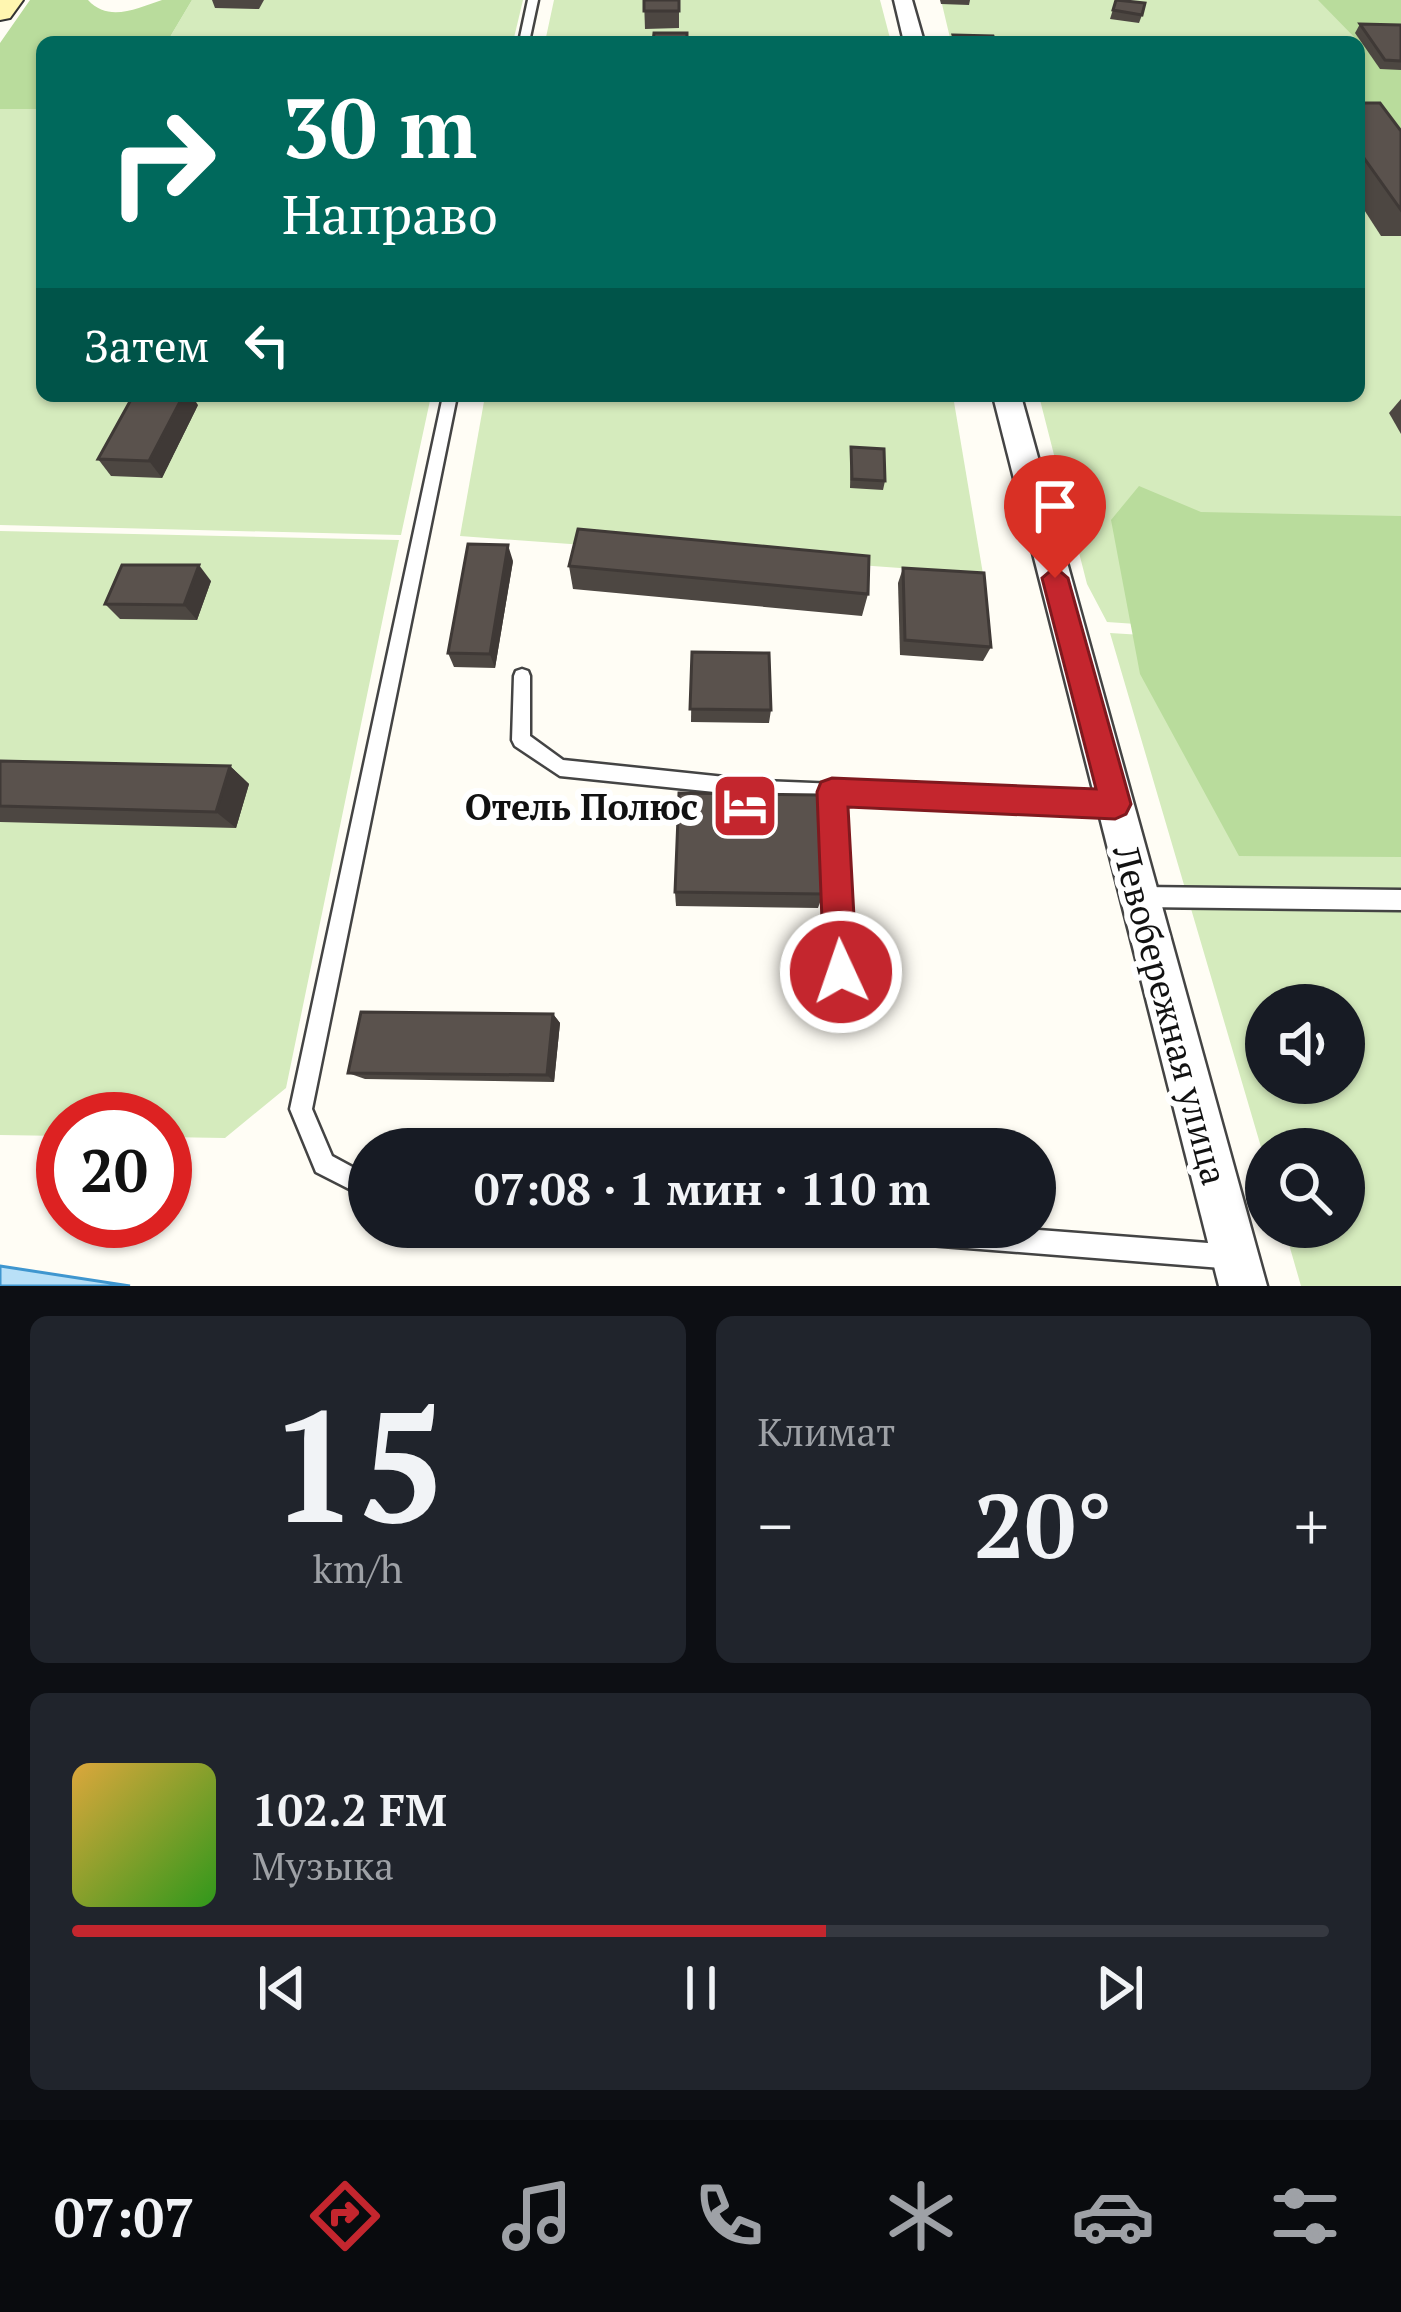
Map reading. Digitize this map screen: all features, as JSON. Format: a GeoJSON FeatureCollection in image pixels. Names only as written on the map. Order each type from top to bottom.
{"type":"FeatureCollection","features":[{"type":"Feature","properties":{"kind":"main road"},"geometry":{"type":"LineString","coordinates":[[0,12],[10,0]]}},
{"type":"Feature","properties":{"kind":"street"},"geometry":{"type":"LineString","coordinates":[[903,0],[912,36]]}},
{"type":"Feature","properties":{"kind":"street","name":"Левобережная улица"},"geometry":{"type":"LineString","coordinates":[[1009,402],[1239,1272]]}},
{"type":"Feature","properties":{"kind":"lane"},"geometry":{"type":"LineString","coordinates":[[525,36],[533,0]]}},
{"type":"Feature","properties":{"kind":"lane"},"geometry":{"type":"LineString","coordinates":[[348,1177],[324,1165],[301,1109],[449,402]]}},
{"type":"Feature","properties":{"kind":"lane"},"geometry":{"type":"LineString","coordinates":[[522,676],[521,740],[560,768],[832,792],[1115,804]]}},
{"type":"Feature","properties":{"kind":"lane"},"geometry":{"type":"LineString","coordinates":[[832,792],[843,1016]]}},
{"type":"Feature","properties":{"kind":"lane"},"geometry":{"type":"LineString","coordinates":[[1140,897],[1401,900]]}},
{"type":"Feature","properties":{"kind":"lane"},"geometry":{"type":"LineString","coordinates":[[1033,1248],[1239,1272]]}},
{"type":"Feature","properties":{"kind":"green space"},"geometry":{"type":"Polygon","coordinates":[[[30,0],[88,0],[114,12],[162,0],[192,0],[171,36],[36,36],[36,109],[0,109],[0,43],[30,0]]]}},
{"type":"Feature","properties":{"kind":"green space"},"geometry":{"type":"Polygon","coordinates":[[[192,0],[523,0],[514,36],[171,36],[192,0]]]}},
{"type":"Feature","properties":{"kind":"green space"},"geometry":{"type":"Polygon","coordinates":[[[554,0],[880,0],[889,36],[546,36],[554,0]]]}},
{"type":"Feature","properties":{"kind":"green space"},"geometry":{"type":"Polygon","coordinates":[[[941,0],[1335,0],[1401,70],[1365,79],[1365,36],[950,36],[941,0]]]}},
{"type":"Feature","properties":{"kind":"green space"},"geometry":{"type":"Polygon","coordinates":[[[1318,0],[1401,0],[1401,175],[1365,121],[1365,36],[1353,36],[1318,0]]]}},
{"type":"Feature","properties":{"kind":"green space"},"geometry":{"type":"Polygon","coordinates":[[[0,109],[36,109],[36,402],[430,402],[401,535],[0,525],[0,109]]]}},
{"type":"Feature","properties":{"kind":"green space"},"geometry":{"type":"Polygon","coordinates":[[[1365,124],[1401,175],[1401,642],[1107,622],[1087,584],[1041,402],[1365,402],[1365,124]]]}},
{"type":"Feature","properties":{"kind":"green space"},"geometry":{"type":"Polygon","coordinates":[[[484,402],[954,402],[983,574],[460,536],[484,402]]]}},
{"type":"Feature","properties":{"kind":"green space"},"geometry":{"type":"Polygon","coordinates":[[[1139,486],[1201,512],[1401,516],[1401,857],[1239,856],[1140,674],[1111,520],[1139,486]]]}},
{"type":"Feature","properties":{"kind":"green space"},"geometry":{"type":"Polygon","coordinates":[[[0,531],[399,540],[286,1088],[225,1138],[192,1137],[192,1092],[36,1092],[36,1136],[0,1135],[0,531]]]}},
{"type":"Feature","properties":{"kind":"green space"},"geometry":{"type":"Polygon","coordinates":[[[1110,633],[1401,651],[1401,1286],[1301,1286],[1290,1248],[1365,1248],[1365,1128],[1255,1128],[1248,1104],[1365,1104],[1365,984],[1245,984],[1245,1093],[1110,633]]]}},
{"type":"Feature","properties":{"kind":"water"},"geometry":{"type":"Polygon","coordinates":[[[0,1266],[130,1286],[0,1286],[0,1266]]]}},
{"type":"Feature","properties":{"kind":"building"},"geometry":{"type":"Polygon","coordinates":[[[644,0],[679,0],[679,11],[644,11],[644,0]]]}},
{"type":"Feature","properties":{"kind":"building"},"geometry":{"type":"Polygon","coordinates":[[[1116,0],[1145,3],[1142,15],[1113,10],[1116,0]]]}},
{"type":"Feature","properties":{"kind":"building"},"geometry":{"type":"Polygon","coordinates":[[[1360,24],[1401,25],[1401,61],[1385,60],[1360,24]]]}},
{"type":"Feature","properties":{"kind":"building"},"geometry":{"type":"Polygon","coordinates":[[[654,33],[687,33],[687,36],[654,33]]]}},
{"type":"Feature","properties":{"kind":"building"},"geometry":{"type":"Polygon","coordinates":[[[1365,103],[1380,103],[1401,131],[1401,210],[1365,159],[1365,103]]]}},
{"type":"Feature","properties":{"kind":"building"},"geometry":{"type":"Polygon","coordinates":[[[130,402],[180,402],[149,461],[98,459],[130,402]]]}},
{"type":"Feature","properties":{"kind":"building"},"geometry":{"type":"Polygon","coordinates":[[[851,447],[884,449],[885,481],[852,479],[851,447]]]}},
{"type":"Feature","properties":{"kind":"building"},"geometry":{"type":"Polygon","coordinates":[[[578,529],[869,556],[868,594],[569,566],[578,529]]]}},
{"type":"Feature","properties":{"kind":"building"},"geometry":{"type":"Polygon","coordinates":[[[468,544],[508,545],[490,654],[448,653],[468,544]]]}},
{"type":"Feature","properties":{"kind":"building"},"geometry":{"type":"Polygon","coordinates":[[[122,565],[199,565],[184,605],[105,604],[122,565]]]}},
{"type":"Feature","properties":{"kind":"building"},"geometry":{"type":"Polygon","coordinates":[[[903,568],[984,573],[991,647],[905,640],[903,568]]]}},
{"type":"Feature","properties":{"kind":"building"},"geometry":{"type":"Polygon","coordinates":[[[692,652],[769,653],[771,710],[690,709],[692,652]]]}},
{"type":"Feature","properties":{"kind":"building"},"geometry":{"type":"Polygon","coordinates":[[[0,761],[230,766],[216,812],[0,806],[0,761]]]}},
{"type":"Feature","properties":{"kind":"building"},"geometry":{"type":"Polygon","coordinates":[[[679,793],[818,795],[823,894],[675,892],[679,793]]]}},
{"type":"Feature","properties":{"kind":"building"},"geometry":{"type":"Polygon","coordinates":[[[361,1012],[553,1014],[547,1075],[348,1073],[361,1012]]]}},
{"type":"Feature","properties":{"kind":"place","name":"Отель Полюс"},"geometry":{"type":"Point","coordinates":[745,806]}},
{"type":"Feature","properties":{"kind":"route"},"geometry":{"type":"LineString","coordinates":[[841,972],[832,792],[1115,804],[1055,578]]}}]}
